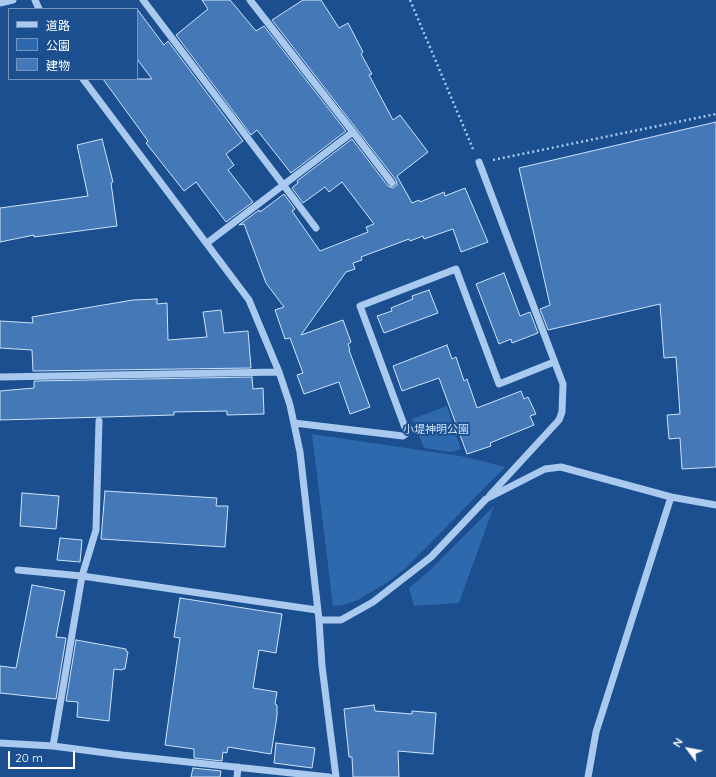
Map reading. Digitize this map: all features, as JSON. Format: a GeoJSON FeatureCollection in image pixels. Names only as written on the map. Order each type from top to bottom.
{"type":"FeatureCollection","features":[{"type":"Feature","properties":{"kind":"street"},"geometry":{"type":"LineString","coordinates":[[0,3],[12,0]]}},
{"type":"Feature","properties":{"kind":"street"},"geometry":{"type":"LineString","coordinates":[[143,0],[316,228]]}},
{"type":"Feature","properties":{"kind":"street"},"geometry":{"type":"LineString","coordinates":[[250,0],[392,182]]}},
{"type":"Feature","properties":{"kind":"street"},"geometry":{"type":"LineString","coordinates":[[84,80],[249,300],[279,372],[290,405],[300,452],[319,620],[322,666],[336,777]]}},
{"type":"Feature","properties":{"kind":"street"},"geometry":{"type":"LineString","coordinates":[[206,243],[352,132]]}},
{"type":"Feature","properties":{"kind":"street"},"geometry":{"type":"LineString","coordinates":[[319,620],[341,620],[373,602],[431,557],[559,420],[562,412],[563,384],[479,162]]}},
{"type":"Feature","properties":{"kind":"street"},"geometry":{"type":"LineString","coordinates":[[294,423],[403,436],[407,433],[360,306],[456,269],[499,384],[554,362]]}},
{"type":"Feature","properties":{"kind":"street"},"geometry":{"type":"LineString","coordinates":[[0,377],[279,372]]}},
{"type":"Feature","properties":{"kind":"street"},"geometry":{"type":"LineString","coordinates":[[53,746],[82,576],[96,530],[99,421]]}},
{"type":"Feature","properties":{"kind":"street"},"geometry":{"type":"LineString","coordinates":[[486,499],[545,469],[561,467],[671,497],[716,505]]}},
{"type":"Feature","properties":{"kind":"street"},"geometry":{"type":"LineString","coordinates":[[588,777],[588,768],[596,732],[671,497]]}},
{"type":"Feature","properties":{"kind":"street"},"geometry":{"type":"LineString","coordinates":[[18,570],[82,576],[317,610]]}},
{"type":"Feature","properties":{"kind":"street"},"geometry":{"type":"LineString","coordinates":[[0,743],[53,746],[122,755],[329,777]]}},
{"type":"Feature","properties":{"kind":"street"},"geometry":{"type":"LineString","coordinates":[[237,777],[238,767]]}},
{"type":"Feature","properties":{"kind":"path"},"geometry":{"type":"LineString","coordinates":[[410,0],[479,162],[716,114]]}},
{"type":"Feature","properties":{"kind":"green space","name":"小堤神明公園"},"geometry":{"type":"Polygon","coordinates":[[[447,406],[461,449],[451,452],[424,448],[412,419],[447,406]]]}},
{"type":"Feature","properties":{"kind":"green space"},"geometry":{"type":"Polygon","coordinates":[[[312,434],[466,457],[505,467],[405,569],[388,582],[358,600],[343,605],[333,606],[312,434]]]}},
{"type":"Feature","properties":{"kind":"green space"},"geometry":{"type":"Polygon","coordinates":[[[494,506],[459,603],[414,606],[409,588],[427,573],[494,506]]]}},
{"type":"Feature","properties":{"kind":"building"},"geometry":{"type":"Polygon","coordinates":[[[202,0],[230,0],[256,31],[264,26],[346,131],[291,173],[257,130],[251,135],[176,35],[208,9],[202,0]]]}},
{"type":"Feature","properties":{"kind":"building"},"geometry":{"type":"Polygon","coordinates":[[[303,0],[321,0],[339,28],[348,23],[363,52],[361,54],[372,74],[369,75],[393,120],[400,115],[428,152],[397,176],[412,203],[419,200],[420,202],[444,192],[445,196],[465,188],[488,242],[461,252],[453,229],[424,239],[423,236],[410,241],[409,239],[361,257],[362,260],[353,263],[355,269],[346,272],[301,335],[343,320],[351,342],[348,344],[349,350],[370,407],[350,414],[339,382],[304,394],[297,375],[303,373],[290,338],[285,339],[275,310],[284,307],[266,283],[244,224],[239,225],[259,210],[260,212],[284,194],[295,209],[292,211],[320,251],[368,232],[366,227],[374,224],[342,182],[329,192],[325,187],[303,203],[292,188],[298,183],[297,181],[352,139],[388,186],[393,188],[397,185],[396,180],[272,20],[303,0]]]}},
{"type":"Feature","properties":{"kind":"building"},"geometry":{"type":"Polygon","coordinates":[[[138,10],[164,45],[168,41],[243,141],[226,154],[234,165],[228,170],[253,202],[226,222],[196,182],[184,191],[146,143],[148,141],[104,80],[152,79],[138,60],[138,10]]]}},
{"type":"Feature","properties":{"kind":"building"},"geometry":{"type":"Polygon","coordinates":[[[716,122],[716,467],[682,469],[680,438],[669,439],[667,415],[680,414],[676,357],[664,358],[660,304],[548,330],[540,309],[550,305],[519,168],[716,122]]]}},
{"type":"Feature","properties":{"kind":"building"},"geometry":{"type":"Polygon","coordinates":[[[102,139],[113,182],[111,183],[117,226],[34,237],[34,235],[0,242],[0,208],[88,196],[77,145],[102,139]]]}},
{"type":"Feature","properties":{"kind":"building"},"geometry":{"type":"Polygon","coordinates":[[[504,273],[520,316],[530,312],[538,333],[512,343],[511,339],[499,344],[476,284],[504,273]]]}},
{"type":"Feature","properties":{"kind":"building"},"geometry":{"type":"Polygon","coordinates":[[[429,290],[438,313],[384,333],[377,316],[392,311],[391,308],[413,299],[412,296],[429,290]]]}},
{"type":"Feature","properties":{"kind":"building"},"geometry":{"type":"Polygon","coordinates":[[[157,299],[157,304],[167,303],[168,340],[207,337],[203,312],[221,310],[224,333],[248,331],[251,368],[33,371],[32,350],[0,348],[0,321],[33,323],[32,317],[133,300],[157,299]]]}},
{"type":"Feature","properties":{"kind":"building"},"geometry":{"type":"Polygon","coordinates":[[[447,345],[452,359],[456,357],[464,381],[467,379],[477,408],[521,391],[524,399],[528,397],[536,414],[530,416],[534,425],[490,443],[491,446],[467,454],[439,378],[402,391],[393,366],[447,345]]]}},
{"type":"Feature","properties":{"kind":"building"},"geometry":{"type":"Polygon","coordinates":[[[252,377],[253,389],[263,388],[264,414],[227,415],[227,411],[174,412],[174,415],[0,420],[0,391],[34,388],[34,381],[252,377]]]}},
{"type":"Feature","properties":{"kind":"building"},"geometry":{"type":"Polygon","coordinates":[[[105,491],[217,498],[216,506],[228,506],[225,547],[101,539],[105,491]]]}},
{"type":"Feature","properties":{"kind":"building"},"geometry":{"type":"Polygon","coordinates":[[[22,493],[59,496],[56,529],[20,526],[22,493]]]}},
{"type":"Feature","properties":{"kind":"building"},"geometry":{"type":"Polygon","coordinates":[[[60,538],[82,540],[80,562],[57,560],[60,538]]]}},
{"type":"Feature","properties":{"kind":"building"},"geometry":{"type":"Polygon","coordinates":[[[32,585],[65,591],[56,637],[66,638],[56,699],[0,693],[0,666],[16,668],[32,585]]]}},
{"type":"Feature","properties":{"kind":"building"},"geometry":{"type":"Polygon","coordinates":[[[180,598],[282,614],[276,653],[259,650],[253,688],[277,692],[275,704],[277,705],[277,716],[271,754],[228,747],[227,753],[223,752],[222,761],[194,758],[194,749],[165,745],[180,638],[174,637],[180,598]]]}},
{"type":"Feature","properties":{"kind":"building"},"geometry":{"type":"Polygon","coordinates":[[[76,640],[126,649],[128,652],[125,669],[114,669],[109,721],[77,717],[78,702],[66,701],[76,640]]]}},
{"type":"Feature","properties":{"kind":"building"},"geometry":{"type":"Polygon","coordinates":[[[374,705],[375,711],[412,714],[412,711],[436,713],[433,754],[398,751],[399,777],[353,777],[352,757],[349,757],[344,709],[374,705]]]}},
{"type":"Feature","properties":{"kind":"building"},"geometry":{"type":"Polygon","coordinates":[[[276,743],[315,748],[312,768],[274,763],[276,743]]]}},
{"type":"Feature","properties":{"kind":"building"},"geometry":{"type":"Polygon","coordinates":[[[193,768],[221,771],[220,777],[191,777],[193,768]]]}}]}
